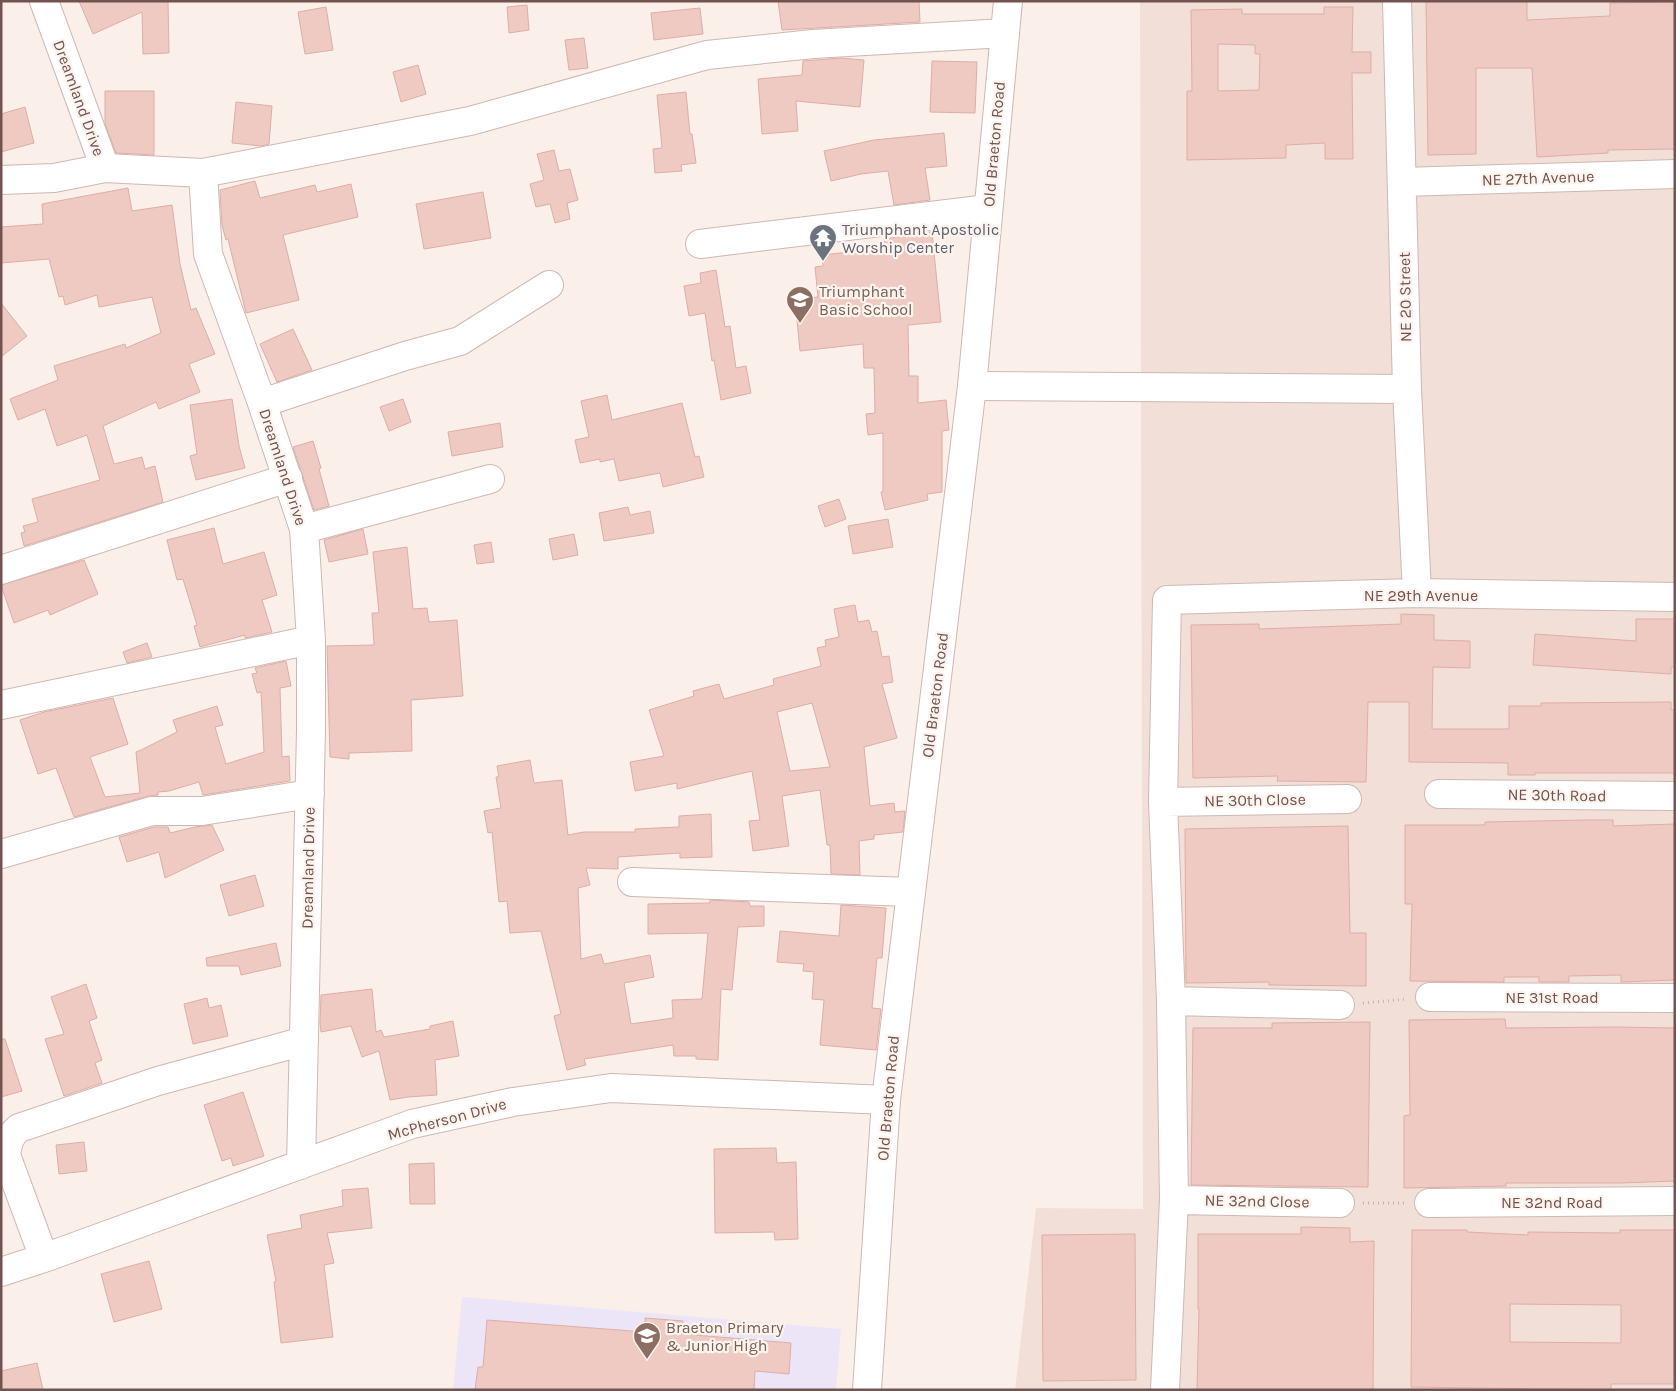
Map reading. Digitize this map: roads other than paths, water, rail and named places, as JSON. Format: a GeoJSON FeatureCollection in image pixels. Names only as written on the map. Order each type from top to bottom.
{"type":"FeatureCollection","features":[{"type":"Feature","properties":{"kind":"street","name":"Dreamland Drive"},"geometry":{"type":"LineString","coordinates":[[44,1],[105,168],[203,173],[208,254],[262,403],[304,529],[311,640],[310,794],[301,1166]]}},
{"type":"Feature","properties":{"kind":"street","name":"Old Braeton Road"},"geometry":{"type":"LineString","coordinates":[[867,1390],[886,1100],[972,386],[1008,1]]}},
{"type":"Feature","properties":{"kind":"street","name":"NE 20 Street"},"geometry":{"type":"LineString","coordinates":[[1397,1],[1407,389],[1417,593]]}},
{"type":"Feature","properties":{"kind":"street"},"geometry":{"type":"LineString","coordinates":[[203,173],[470,121],[707,55],[813,44],[1005,33]]}},
{"type":"Feature","properties":{"kind":"street"},"geometry":{"type":"LineString","coordinates":[[1,180],[54,178],[105,168]]}},
{"type":"Feature","properties":{"kind":"street","name":"NE 27th Avenue"},"geometry":{"type":"LineString","coordinates":[[1402,182],[1675,174]]}},
{"type":"Feature","properties":{"kind":"street"},"geometry":{"type":"LineString","coordinates":[[700,244],[988,209]]}},
{"type":"Feature","properties":{"kind":"street"},"geometry":{"type":"LineString","coordinates":[[262,403],[405,356],[460,341],[549,285]]}},
{"type":"Feature","properties":{"kind":"street"},"geometry":{"type":"LineString","coordinates":[[972,386],[1407,389]]}},
{"type":"Feature","properties":{"kind":"street"},"geometry":{"type":"LineString","coordinates":[[1,570],[288,478]]}},
{"type":"Feature","properties":{"kind":"street"},"geometry":{"type":"LineString","coordinates":[[304,529],[490,479]]}},
{"type":"Feature","properties":{"kind":"street","name":"NE 29th Avenue"},"geometry":{"type":"LineString","coordinates":[[1163,802],[1167,600],[1417,593],[1675,597]]}},
{"type":"Feature","properties":{"kind":"street"},"geometry":{"type":"LineString","coordinates":[[1,705],[311,640]]}},
{"type":"Feature","properties":{"kind":"street"},"geometry":{"type":"LineString","coordinates":[[1,854],[152,810],[202,812],[310,794]]}},
{"type":"Feature","properties":{"kind":"street","name":"NE 30th Road"},"geometry":{"type":"LineString","coordinates":[[1438,794],[1675,796]]}},
{"type":"Feature","properties":{"kind":"street","name":"NE 30th Close"},"geometry":{"type":"LineString","coordinates":[[1163,802],[1347,799]]}},
{"type":"Feature","properties":{"kind":"street"},"geometry":{"type":"LineString","coordinates":[[1163,802],[1171,1001],[1174,1200],[1165,1390]]}},
{"type":"Feature","properties":{"kind":"street"},"geometry":{"type":"LineString","coordinates":[[632,882],[911,892]]}},
{"type":"Feature","properties":{"kind":"street","name":"NE 31st Road"},"geometry":{"type":"LineString","coordinates":[[1430,997],[1675,998]]}},
{"type":"Feature","properties":{"kind":"street"},"geometry":{"type":"LineString","coordinates":[[1171,1001],[1340,1005]]}},
{"type":"Feature","properties":{"kind":"street"},"geometry":{"type":"LineString","coordinates":[[44,1258],[6,1155],[12,1134],[19,1128],[158,1081],[304,1041]]}},
{"type":"Feature","properties":{"kind":"street","name":"McPherson Drive"},"geometry":{"type":"LineString","coordinates":[[1,1272],[301,1166],[412,1124],[513,1102],[611,1088],[886,1100]]}},
{"type":"Feature","properties":{"kind":"street","name":"NE 32nd Close"},"geometry":{"type":"LineString","coordinates":[[1174,1200],[1340,1203]]}},
{"type":"Feature","properties":{"kind":"street","name":"NE 32nd Road"},"geometry":{"type":"LineString","coordinates":[[1429,1203],[1675,1201]]}},
{"type":"Feature","properties":{"kind":"place","name":"Triumphant Apostolic Worship Center"},"geometry":{"type":"Point","coordinates":[823,262]}},
{"type":"Feature","properties":{"kind":"place","name":"Triumphant Basic School"},"geometry":{"type":"Point","coordinates":[800,324]}},
{"type":"Feature","properties":{"kind":"place","name":"Braeton Primary & Junior High"},"geometry":{"type":"Point","coordinates":[647,1360]}}]}
